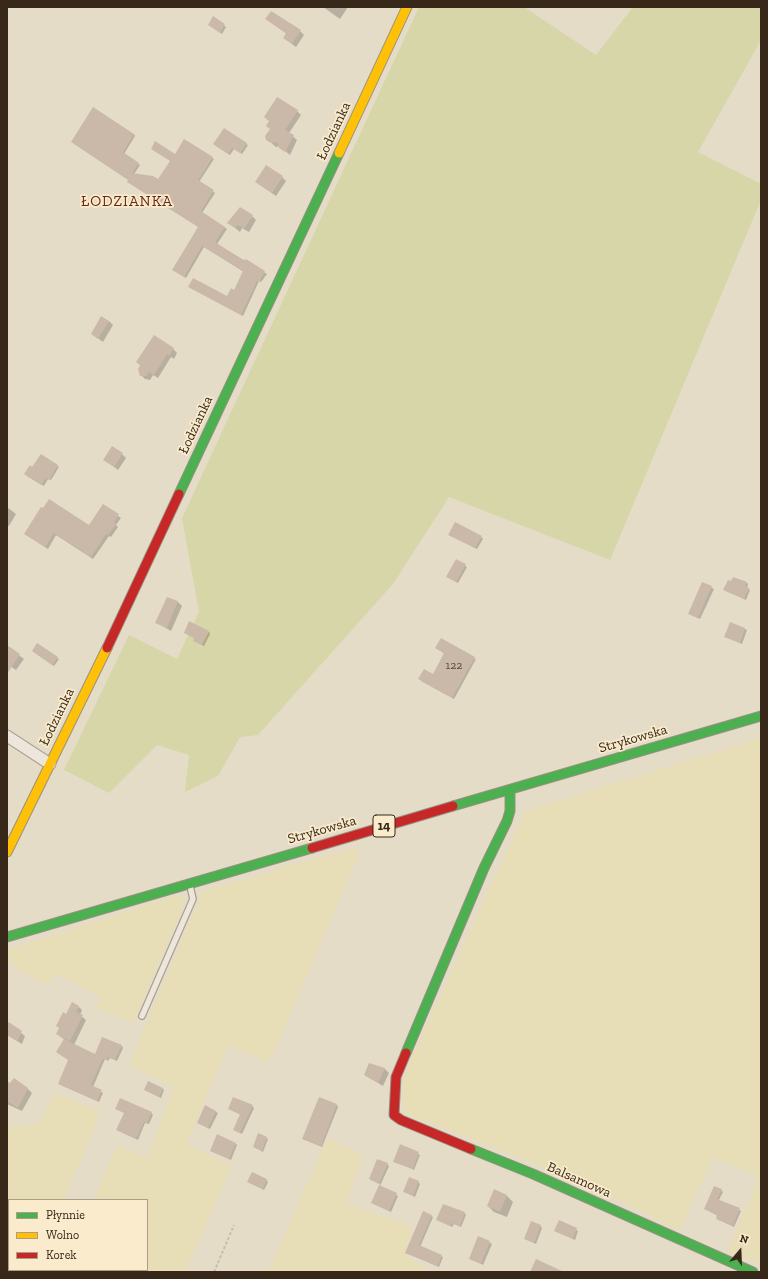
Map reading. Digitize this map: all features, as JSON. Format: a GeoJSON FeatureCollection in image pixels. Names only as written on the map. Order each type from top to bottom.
{"type":"FeatureCollection","features":[{"type":"Feature","properties":{"kind":"street","name":"Łodzianka"},"geometry":{"type":"LineString","coordinates":[[7,852],[104,654],[407,7]]}},
{"type":"Feature","properties":{"kind":"street","name":"Strykowska"},"geometry":{"type":"LineString","coordinates":[[7,938],[761,716]]}},
{"type":"Feature","properties":{"kind":"street"},"geometry":{"type":"LineString","coordinates":[[7,736],[50,764]]}},
{"type":"Feature","properties":{"kind":"street","name":"Balsamowa"},"geometry":{"type":"LineString","coordinates":[[510,790],[510,811],[507,821],[484,868],[396,1077],[394,1115],[401,1120],[532,1174],[753,1272]]}},
{"type":"Feature","properties":{"kind":"lane"},"geometry":{"type":"LineString","coordinates":[[142,1016],[193,899],[189,884]]}},
{"type":"Feature","properties":{"kind":"path"},"geometry":{"type":"LineString","coordinates":[[214,1272],[234,1225]]}},
{"type":"Feature","properties":{"kind":"shaded area"},"geometry":{"type":"Polygon","coordinates":[[[761,738],[761,1264],[727,1251],[759,1177],[713,1157],[680,1231],[630,1205],[522,1159],[404,1113],[402,1091],[404,1075],[525,811],[761,738]]]}},
{"type":"Feature","properties":{"kind":"shaded area"},"geometry":{"type":"Polygon","coordinates":[[[356,848],[360,852],[273,1055],[265,1061],[228,1045],[186,1144],[231,1166],[185,1272],[62,1272],[148,1271],[148,1199],[93,1199],[118,1145],[147,1158],[174,1086],[129,1066],[202,892],[213,887],[264,875],[275,869],[356,848]]]}},
{"type":"Feature","properties":{"kind":"shaded area"},"geometry":{"type":"Polygon","coordinates":[[[175,896],[184,897],[185,902],[133,1023],[96,1008],[101,997],[55,973],[46,985],[7,962],[7,950],[175,896]]]}},
{"type":"Feature","properties":{"kind":"shaded area"},"geometry":{"type":"Polygon","coordinates":[[[55,1093],[99,1111],[92,1134],[63,1199],[8,1199],[8,1271],[32,1271],[7,1272],[7,1129],[8,1127],[40,1122],[55,1093]]]}},
{"type":"Feature","properties":{"kind":"shaded area"},"geometry":{"type":"Polygon","coordinates":[[[327,1139],[363,1154],[347,1204],[412,1227],[405,1256],[424,1266],[422,1272],[268,1272],[327,1139]]]}},
{"type":"Feature","properties":{"kind":"green space"},"geometry":{"type":"Polygon","coordinates":[[[419,7],[524,7],[596,55],[633,7],[761,7],[761,40],[698,152],[761,184],[761,200],[610,560],[449,497],[393,584],[258,735],[240,737],[218,776],[185,792],[189,755],[157,745],[109,793],[64,770],[129,635],[177,659],[199,612],[182,518],[419,7]]]}},
{"type":"Feature","properties":{"kind":"building"},"geometry":{"type":"Polygon","coordinates":[[[271,11],[301,30],[292,44],[283,38],[286,33],[265,19],[271,11]]]}},
{"type":"Feature","properties":{"kind":"building"},"geometry":{"type":"Polygon","coordinates":[[[213,16],[225,24],[220,33],[208,25],[213,16]]]}},
{"type":"Feature","properties":{"kind":"building"},"geometry":{"type":"Polygon","coordinates":[[[277,97],[298,110],[285,130],[294,135],[285,152],[279,148],[277,142],[271,143],[266,140],[265,136],[270,129],[266,126],[269,121],[264,117],[277,97]]]}},
{"type":"Feature","properties":{"kind":"building"},"geometry":{"type":"Polygon","coordinates":[[[93,107],[134,134],[123,152],[139,163],[132,173],[153,176],[158,179],[170,161],[151,149],[155,141],[175,154],[184,139],[213,157],[198,180],[214,190],[201,211],[225,227],[215,242],[244,261],[246,259],[265,271],[259,282],[257,281],[241,315],[188,287],[193,278],[227,296],[231,288],[234,290],[243,271],[202,246],[184,277],[172,270],[198,227],[127,182],[128,180],[71,142],[93,107]]]}},
{"type":"Feature","properties":{"kind":"building"},"geometry":{"type":"Polygon","coordinates":[[[224,128],[247,143],[240,153],[232,148],[228,154],[213,144],[224,128]]]}},
{"type":"Feature","properties":{"kind":"building"},"geometry":{"type":"Polygon","coordinates":[[[266,165],[283,176],[272,193],[255,182],[266,165]]]}},
{"type":"Feature","properties":{"kind":"building"},"geometry":{"type":"Polygon","coordinates":[[[240,207],[253,215],[244,229],[238,225],[235,228],[227,223],[240,207]]]}},
{"type":"Feature","properties":{"kind":"building"},"geometry":{"type":"Polygon","coordinates":[[[101,316],[109,321],[98,339],[91,334],[101,316]]]}},
{"type":"Feature","properties":{"kind":"building"},"geometry":{"type":"Polygon","coordinates":[[[154,335],[174,348],[169,356],[167,354],[154,375],[149,372],[146,376],[140,376],[138,369],[140,365],[136,362],[154,335]]]}},
{"type":"Feature","properties":{"kind":"building"},"geometry":{"type":"Polygon","coordinates":[[[112,446],[123,453],[114,467],[103,460],[112,446]]]}},
{"type":"Feature","properties":{"kind":"building"},"geometry":{"type":"Polygon","coordinates":[[[41,454],[58,465],[49,480],[46,478],[41,485],[24,474],[30,465],[32,467],[41,454]]]}},
{"type":"Feature","properties":{"kind":"building"},"geometry":{"type":"Polygon","coordinates":[[[49,499],[89,525],[103,504],[119,514],[114,522],[116,524],[108,535],[106,534],[91,557],[54,533],[45,547],[24,534],[41,507],[43,508],[49,499]]]}},
{"type":"Feature","properties":{"kind":"building"},"geometry":{"type":"Polygon","coordinates":[[[455,522],[482,536],[475,548],[448,535],[455,522]]]}},
{"type":"Feature","properties":{"kind":"building"},"geometry":{"type":"Polygon","coordinates":[[[456,559],[466,564],[456,582],[446,577],[456,559]]]}},
{"type":"Feature","properties":{"kind":"building"},"geometry":{"type":"Polygon","coordinates":[[[733,577],[747,582],[745,586],[749,588],[744,599],[723,590],[728,580],[731,581],[733,577]]]}},
{"type":"Feature","properties":{"kind":"building"},"geometry":{"type":"Polygon","coordinates":[[[702,582],[712,586],[698,618],[688,614],[702,582]]]}},
{"type":"Feature","properties":{"kind":"building"},"geometry":{"type":"Polygon","coordinates":[[[167,597],[178,601],[167,628],[155,623],[167,597]]]}},
{"type":"Feature","properties":{"kind":"building"},"geometry":{"type":"Polygon","coordinates":[[[189,621],[209,631],[202,645],[193,641],[194,638],[184,633],[189,621]]]}},
{"type":"Feature","properties":{"kind":"building"},"geometry":{"type":"Polygon","coordinates":[[[730,622],[745,628],[740,643],[724,637],[730,622]]]}},
{"type":"Feature","properties":{"kind":"building"},"geometry":{"type":"Polygon","coordinates":[[[441,638],[475,657],[452,698],[418,679],[424,669],[433,674],[444,653],[435,648],[441,638]]]}},
{"type":"Feature","properties":{"kind":"building"},"geometry":{"type":"Polygon","coordinates":[[[37,643],[58,657],[52,665],[32,651],[37,643]]]}},
{"type":"Feature","properties":{"kind":"building"},"geometry":{"type":"Polygon","coordinates":[[[7,645],[20,654],[7,674],[7,645]]]}},
{"type":"Feature","properties":{"kind":"building"},"geometry":{"type":"Polygon","coordinates":[[[72,1002],[79,1006],[76,1012],[83,1015],[70,1041],[56,1034],[59,1028],[56,1026],[63,1012],[66,1014],[72,1002]]]}},
{"type":"Feature","properties":{"kind":"building"},"geometry":{"type":"Polygon","coordinates":[[[7,1021],[22,1031],[17,1041],[7,1034],[7,1021]]]}},
{"type":"Feature","properties":{"kind":"building"},"geometry":{"type":"Polygon","coordinates":[[[102,1037],[122,1045],[115,1060],[108,1057],[107,1060],[103,1058],[91,1085],[102,1090],[97,1101],[58,1084],[68,1060],[56,1052],[64,1039],[95,1054],[102,1037]]]}},
{"type":"Feature","properties":{"kind":"building"},"geometry":{"type":"Polygon","coordinates":[[[369,1063],[385,1068],[378,1083],[364,1075],[369,1063]]]}},
{"type":"Feature","properties":{"kind":"building"},"geometry":{"type":"Polygon","coordinates":[[[14,1078],[28,1088],[18,1108],[7,1101],[7,1081],[10,1083],[14,1078]]]}},
{"type":"Feature","properties":{"kind":"building"},"geometry":{"type":"Polygon","coordinates":[[[148,1081],[163,1088],[159,1097],[144,1090],[148,1081]]]}},
{"type":"Feature","properties":{"kind":"building"},"geometry":{"type":"Polygon","coordinates":[[[233,1097],[253,1105],[240,1133],[233,1130],[240,1114],[228,1109],[233,1097]]]}},
{"type":"Feature","properties":{"kind":"building"},"geometry":{"type":"Polygon","coordinates":[[[319,1097],[337,1104],[321,1146],[302,1139],[319,1097]]]}},
{"type":"Feature","properties":{"kind":"building"},"geometry":{"type":"Polygon","coordinates":[[[120,1098],[152,1112],[147,1123],[144,1122],[136,1139],[116,1130],[124,1113],[115,1109],[120,1098]]]}},
{"type":"Feature","properties":{"kind":"building"},"geometry":{"type":"Polygon","coordinates":[[[205,1105],[216,1111],[208,1128],[197,1123],[205,1105]]]}},
{"type":"Feature","properties":{"kind":"building"},"geometry":{"type":"Polygon","coordinates":[[[258,1133],[267,1137],[262,1151],[253,1147],[258,1133]]]}},
{"type":"Feature","properties":{"kind":"building"},"geometry":{"type":"Polygon","coordinates":[[[217,1134],[236,1143],[229,1159],[210,1151],[217,1134]]]}},
{"type":"Feature","properties":{"kind":"building"},"geometry":{"type":"Polygon","coordinates":[[[400,1144],[419,1152],[413,1169],[393,1162],[400,1144]]]}},
{"type":"Feature","properties":{"kind":"building"},"geometry":{"type":"Polygon","coordinates":[[[377,1159],[388,1163],[379,1184],[369,1179],[377,1159]]]}},
{"type":"Feature","properties":{"kind":"building"},"geometry":{"type":"Polygon","coordinates":[[[252,1172],[267,1179],[263,1189],[247,1182],[252,1172]]]}},
{"type":"Feature","properties":{"kind":"building"},"geometry":{"type":"Polygon","coordinates":[[[409,1177],[419,1181],[413,1196],[403,1192],[409,1177]]]}},
{"type":"Feature","properties":{"kind":"building"},"geometry":{"type":"Polygon","coordinates":[[[379,1185],[397,1193],[389,1211],[371,1203],[379,1185]]]}},
{"type":"Feature","properties":{"kind":"building"},"geometry":{"type":"Polygon","coordinates":[[[714,1186],[722,1189],[717,1199],[740,1208],[733,1226],[716,1219],[717,1215],[704,1209],[714,1186]]]}},
{"type":"Feature","properties":{"kind":"building"},"geometry":{"type":"Polygon","coordinates":[[[494,1189],[507,1195],[500,1212],[487,1206],[494,1189]]]}},
{"type":"Feature","properties":{"kind":"building"},"geometry":{"type":"Polygon","coordinates":[[[443,1204],[465,1212],[460,1226],[452,1223],[451,1226],[436,1220],[443,1204]]]}},
{"type":"Feature","properties":{"kind":"building"},"geometry":{"type":"Polygon","coordinates":[[[423,1211],[432,1215],[419,1245],[442,1255],[438,1266],[405,1253],[423,1211]]]}},
{"type":"Feature","properties":{"kind":"building"},"geometry":{"type":"Polygon","coordinates":[[[559,1220],[577,1228],[573,1239],[554,1231],[559,1220]]]}},
{"type":"Feature","properties":{"kind":"building"},"geometry":{"type":"Polygon","coordinates":[[[531,1221],[541,1225],[534,1243],[524,1239],[531,1221]]]}},
{"type":"Feature","properties":{"kind":"building"},"geometry":{"type":"Polygon","coordinates":[[[478,1236],[490,1241],[481,1264],[469,1259],[478,1236]]]}},
{"type":"Feature","properties":{"kind":"building"},"geometry":{"type":"Polygon","coordinates":[[[536,1259],[564,1272],[530,1272],[536,1259]]]}},
{"type":"Feature","properties":{"kind":"traffic: fast"},"geometry":{"type":"LineString","coordinates":[[179,494],[339,153]]}},
{"type":"Feature","properties":{"kind":"traffic: fast"},"geometry":{"type":"LineString","coordinates":[[453,806],[761,716]]}},
{"type":"Feature","properties":{"kind":"traffic: fast"},"geometry":{"type":"LineString","coordinates":[[406,1053],[484,868],[507,821],[510,811],[510,790]]}},
{"type":"Feature","properties":{"kind":"traffic: fast"},"geometry":{"type":"LineString","coordinates":[[7,937],[312,848]]}},
{"type":"Feature","properties":{"kind":"traffic: fast"},"geometry":{"type":"LineString","coordinates":[[471,1149],[533,1174],[753,1272]]}},
{"type":"Feature","properties":{"kind":"traffic: slow"},"geometry":{"type":"LineString","coordinates":[[339,153],[407,7]]}},
{"type":"Feature","properties":{"kind":"traffic: slow"},"geometry":{"type":"LineString","coordinates":[[7,852],[107,648]]}},
{"type":"Feature","properties":{"kind":"traffic: jam"},"geometry":{"type":"LineString","coordinates":[[107,648],[179,494]]}},
{"type":"Feature","properties":{"kind":"traffic: jam"},"geometry":{"type":"LineString","coordinates":[[312,848],[453,806]]}},
{"type":"Feature","properties":{"kind":"traffic: jam"},"geometry":{"type":"LineString","coordinates":[[406,1053],[396,1077],[394,1115],[401,1120],[471,1149]]}},
{"type":"Feature","properties":{"kind":"district","name":"ŁODZIANKA"},"geometry":{"type":"Point","coordinates":[127,202]}}]}
